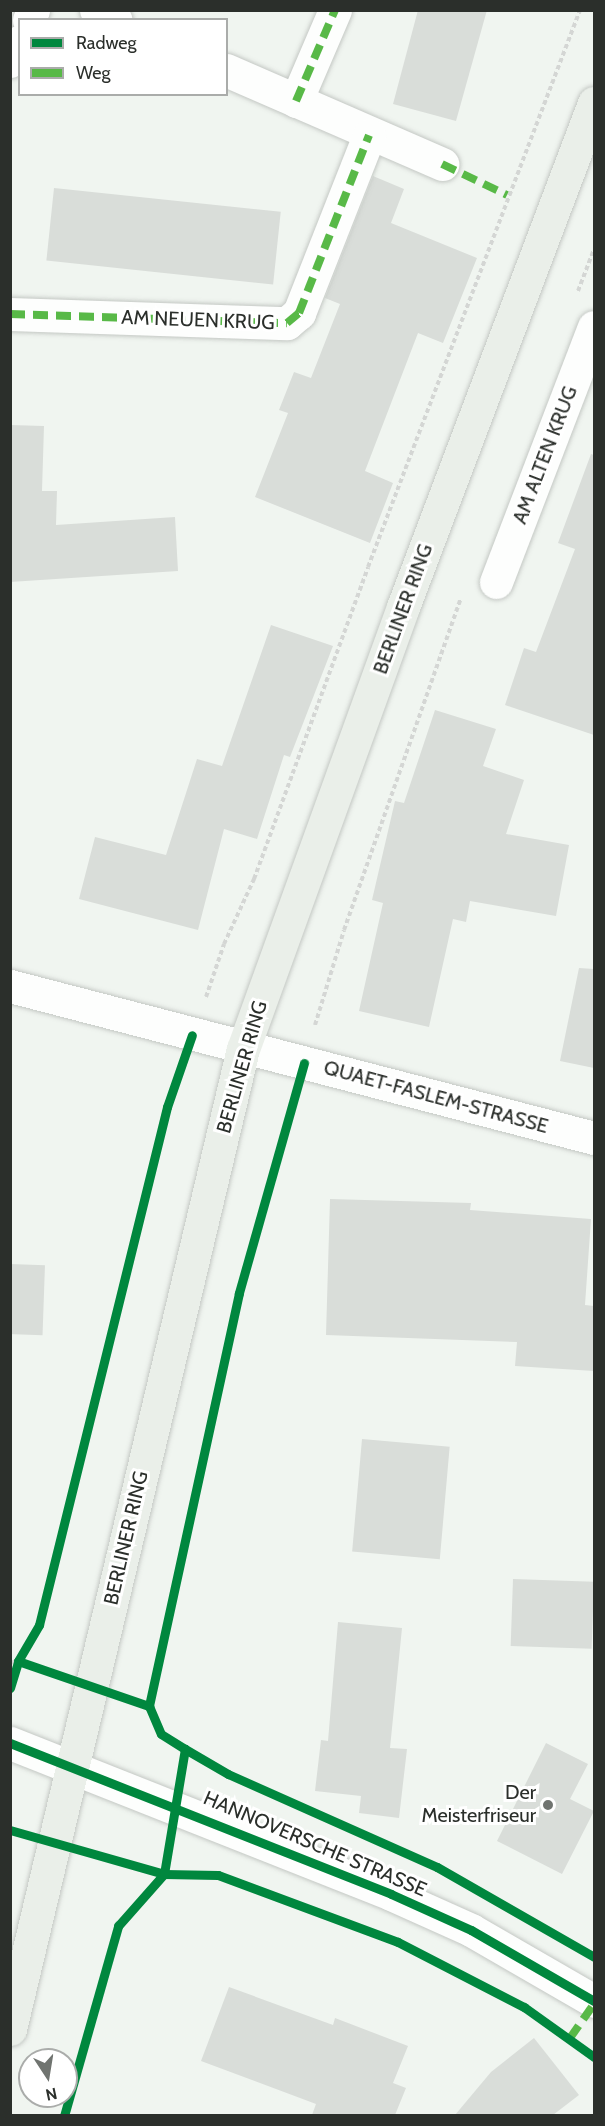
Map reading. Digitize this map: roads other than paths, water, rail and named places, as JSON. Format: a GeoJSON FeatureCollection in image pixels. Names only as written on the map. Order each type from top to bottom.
{"type":"FeatureCollection","features":[{"type":"Feature","properties":{"kind":"main road","name":"BERLINER RING"},"geometry":{"type":"LineString","coordinates":[[10,2029],[243,1049],[403,607],[594,103]]}},
{"type":"Feature","properties":{"kind":"street"},"geometry":{"type":"LineString","coordinates":[[96,10],[112,18]]}},
{"type":"Feature","properties":{"kind":"street"},"geometry":{"type":"LineString","coordinates":[[296,101],[335,10]]}},
{"type":"Feature","properties":{"kind":"street"},"geometry":{"type":"LineString","coordinates":[[10,61],[18,45]]}},
{"type":"Feature","properties":{"kind":"street"},"geometry":{"type":"LineString","coordinates":[[228,71],[369,135],[442,164]]}},
{"type":"Feature","properties":{"kind":"street","name":"AM NEUEN KRUG"},"geometry":{"type":"LineString","coordinates":[[10,314],[286,323],[299,313],[369,135]]}},
{"type":"Feature","properties":{"kind":"street","name":"AM ALTEN KRUG"},"geometry":{"type":"LineString","coordinates":[[480,585],[584,315]]}},
{"type":"Feature","properties":{"kind":"street","name":"QUAET-FASLEM-STRASSE"},"geometry":{"type":"LineString","coordinates":[[10,987],[594,1138]]}},
{"type":"Feature","properties":{"kind":"street","name":"HANNOVERSCHE STRASSE"},"geometry":{"type":"LineString","coordinates":[[10,1743],[391,1893],[471,1930],[594,2001]]}},
{"type":"Feature","properties":{"kind":"place","name":"Der Meisterfriseur"},"geometry":{"type":"Point","coordinates":[548,1805]}}]}
